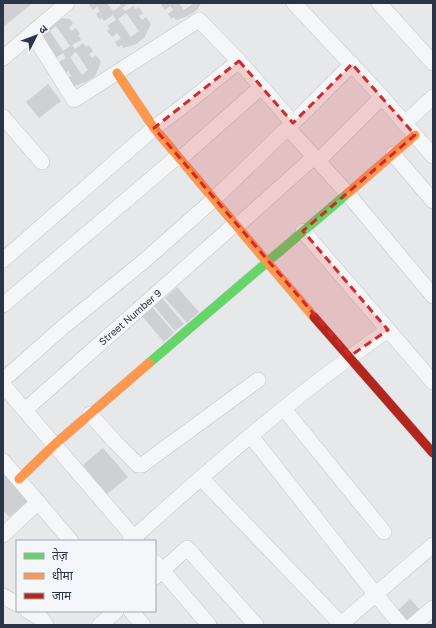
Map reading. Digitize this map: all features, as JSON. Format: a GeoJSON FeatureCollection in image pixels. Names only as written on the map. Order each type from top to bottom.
{"type":"FeatureCollection","features":[{"type":"Feature","properties":{"kind":"street"},"geometry":{"type":"LineString","coordinates":[[3,58],[66,3]]}},
{"type":"Feature","properties":{"kind":"street"},"geometry":{"type":"LineString","coordinates":[[294,3],[382,97],[433,156]]}},
{"type":"Feature","properties":{"kind":"street"},"geometry":{"type":"LineString","coordinates":[[379,3],[433,63]]}},
{"type":"Feature","properties":{"kind":"street"},"geometry":{"type":"LineString","coordinates":[[32,33],[74,100],[199,20],[261,86],[316,159],[347,193],[433,296]]}},
{"type":"Feature","properties":{"kind":"street"},"geometry":{"type":"LineString","coordinates":[[3,260],[154,128],[239,61]]}},
{"type":"Feature","properties":{"kind":"street"},"geometry":{"type":"LineString","coordinates":[[3,380],[63,327],[144,261],[214,199],[291,126],[352,64]]}},
{"type":"Feature","properties":{"kind":"street"},"geometry":{"type":"LineString","coordinates":[[117,73],[154,128],[433,453]]}},
{"type":"Feature","properties":{"kind":"street"},"geometry":{"type":"LineString","coordinates":[[3,306],[261,86]]}},
{"type":"Feature","properties":{"kind":"street"},"geometry":{"type":"LineString","coordinates":[[405,123],[433,96]]}},
{"type":"Feature","properties":{"kind":"street","name":"Street Number 9"},"geometry":{"type":"LineString","coordinates":[[25,410],[236,225],[316,159],[382,97]]}},
{"type":"Feature","properties":{"kind":"street"},"geometry":{"type":"LineString","coordinates":[[3,117],[42,162]]}},
{"type":"Feature","properties":{"kind":"street"},"geometry":{"type":"LineString","coordinates":[[18,479],[54,445],[415,135]]}},
{"type":"Feature","properties":{"kind":"street"},"geometry":{"type":"LineString","coordinates":[[393,154],[433,201]]}},
{"type":"Feature","properties":{"kind":"street"},"geometry":{"type":"LineString","coordinates":[[303,231],[433,382]]}},
{"type":"Feature","properties":{"kind":"street"},"geometry":{"type":"LineString","coordinates":[[3,385],[134,540],[201,478],[251,436],[350,356],[388,330]]}},
{"type":"Feature","properties":{"kind":"street"},"geometry":{"type":"LineString","coordinates":[[90,414],[138,465],[142,465],[258,380]]}},
{"type":"Feature","properties":{"kind":"street"},"geometry":{"type":"LineString","coordinates":[[284,409],[384,532]]}},
{"type":"Feature","properties":{"kind":"street"},"geometry":{"type":"LineString","coordinates":[[251,436],[401,625]]}},
{"type":"Feature","properties":{"kind":"street"},"geometry":{"type":"LineString","coordinates":[[3,462],[70,540]]}},
{"type":"Feature","properties":{"kind":"street"},"geometry":{"type":"LineString","coordinates":[[201,478],[341,625],[433,545]]}},
{"type":"Feature","properties":{"kind":"street"},"geometry":{"type":"LineString","coordinates":[[3,535],[38,502]]}},
{"type":"Feature","properties":{"kind":"street"},"geometry":{"type":"LineString","coordinates":[[209,625],[157,570],[187,548],[256,625]]}},
{"type":"Feature","properties":{"kind":"street"},"geometry":{"type":"LineString","coordinates":[[3,596],[16,603]]}},
{"type":"Feature","properties":{"kind":"street"},"geometry":{"type":"LineString","coordinates":[[413,625],[433,608]]}},
{"type":"Feature","properties":{"kind":"street"},"geometry":{"type":"LineString","coordinates":[[30,612],[44,620]]}},
{"type":"Feature","properties":{"kind":"street"},"geometry":{"type":"LineString","coordinates":[[100,625],[115,612]]}},
{"type":"Feature","properties":{"kind":"street"},"geometry":{"type":"LineString","coordinates":[[132,612],[143,625]]}},
{"type":"Feature","properties":{"kind":"highlighted area"},"geometry":{"type":"Polygon","coordinates":[[[239,61],[293,123],[352,64],[415,135],[303,231],[388,330],[350,356],[154,128],[239,61]]]}},
{"type":"Feature","properties":{"kind":"building"},"geometry":{"type":"Polygon","coordinates":[[[3,3],[33,3],[3,27],[3,3]]]}},
{"type":"Feature","properties":{"kind":"building"},"geometry":{"type":"Polygon","coordinates":[[[88,3],[107,3],[113,11],[121,6],[119,3],[129,3],[122,8],[125,11],[133,6],[136,9],[139,7],[143,13],[139,16],[142,20],[146,17],[151,24],[144,38],[136,44],[123,48],[122,45],[118,47],[115,42],[121,38],[117,33],[112,37],[107,31],[110,29],[107,26],[116,20],[113,15],[104,21],[102,18],[100,20],[96,14],[100,11],[97,7],[93,10],[88,3]],[[126,13],[118,19],[131,37],[139,31],[126,13]]]}},
{"type":"Feature","properties":{"kind":"building"},"geometry":{"type":"Polygon","coordinates":[[[160,3],[179,3],[184,10],[193,4],[192,3],[201,3],[197,10],[188,16],[176,20],[174,17],[171,19],[168,14],[173,10],[170,6],[165,10],[160,3]]]}},
{"type":"Feature","properties":{"kind":"building"},"geometry":{"type":"Polygon","coordinates":[[[60,18],[70,19],[73,24],[69,27],[71,31],[76,28],[80,34],[78,35],[81,40],[72,45],[75,49],[83,43],[86,47],[89,45],[93,51],[89,54],[92,58],[96,55],[101,62],[95,76],[86,82],[74,86],[65,80],[71,76],[68,71],[62,75],[57,63],[66,58],[63,53],[54,59],[38,39],[44,29],[60,18]],[[56,26],[50,31],[63,51],[70,46],[56,26]],[[76,52],[70,57],[82,75],[88,70],[76,52]]]}},
{"type":"Feature","properties":{"kind":"building"},"geometry":{"type":"Polygon","coordinates":[[[48,84],[61,101],[39,118],[26,102],[48,84]]]}},
{"type":"Feature","properties":{"kind":"building"},"geometry":{"type":"Polygon","coordinates":[[[177,287],[199,312],[187,323],[165,298],[177,287]]]}},
{"type":"Feature","properties":{"kind":"building"},"geometry":{"type":"Polygon","coordinates":[[[162,298],[184,324],[175,331],[154,306],[162,298]]]}},
{"type":"Feature","properties":{"kind":"building"},"geometry":{"type":"Polygon","coordinates":[[[152,307],[174,333],[164,342],[142,316],[152,307]]]}},
{"type":"Feature","properties":{"kind":"building"},"geometry":{"type":"Polygon","coordinates":[[[103,448],[128,477],[107,494],[83,465],[103,448]]]}},
{"type":"Feature","properties":{"kind":"building"},"geometry":{"type":"Polygon","coordinates":[[[7,473],[30,500],[9,517],[3,510],[3,477],[7,473]]]}},
{"type":"Feature","properties":{"kind":"building"},"geometry":{"type":"Polygon","coordinates":[[[410,599],[423,613],[410,624],[398,610],[410,599]]]}},
{"type":"Feature","properties":{"kind":"traffic: fast"},"geometry":{"type":"LineString","coordinates":[[149,363],[348,193]]}},
{"type":"Feature","properties":{"kind":"traffic: slow"},"geometry":{"type":"LineString","coordinates":[[117,73],[154,128],[314,317]]}},
{"type":"Feature","properties":{"kind":"traffic: slow"},"geometry":{"type":"LineString","coordinates":[[348,193],[415,135]]}},
{"type":"Feature","properties":{"kind":"traffic: slow"},"geometry":{"type":"LineString","coordinates":[[19,479],[54,445],[149,363]]}},
{"type":"Feature","properties":{"kind":"traffic: jam"},"geometry":{"type":"LineString","coordinates":[[314,317],[433,453]]}}]}
